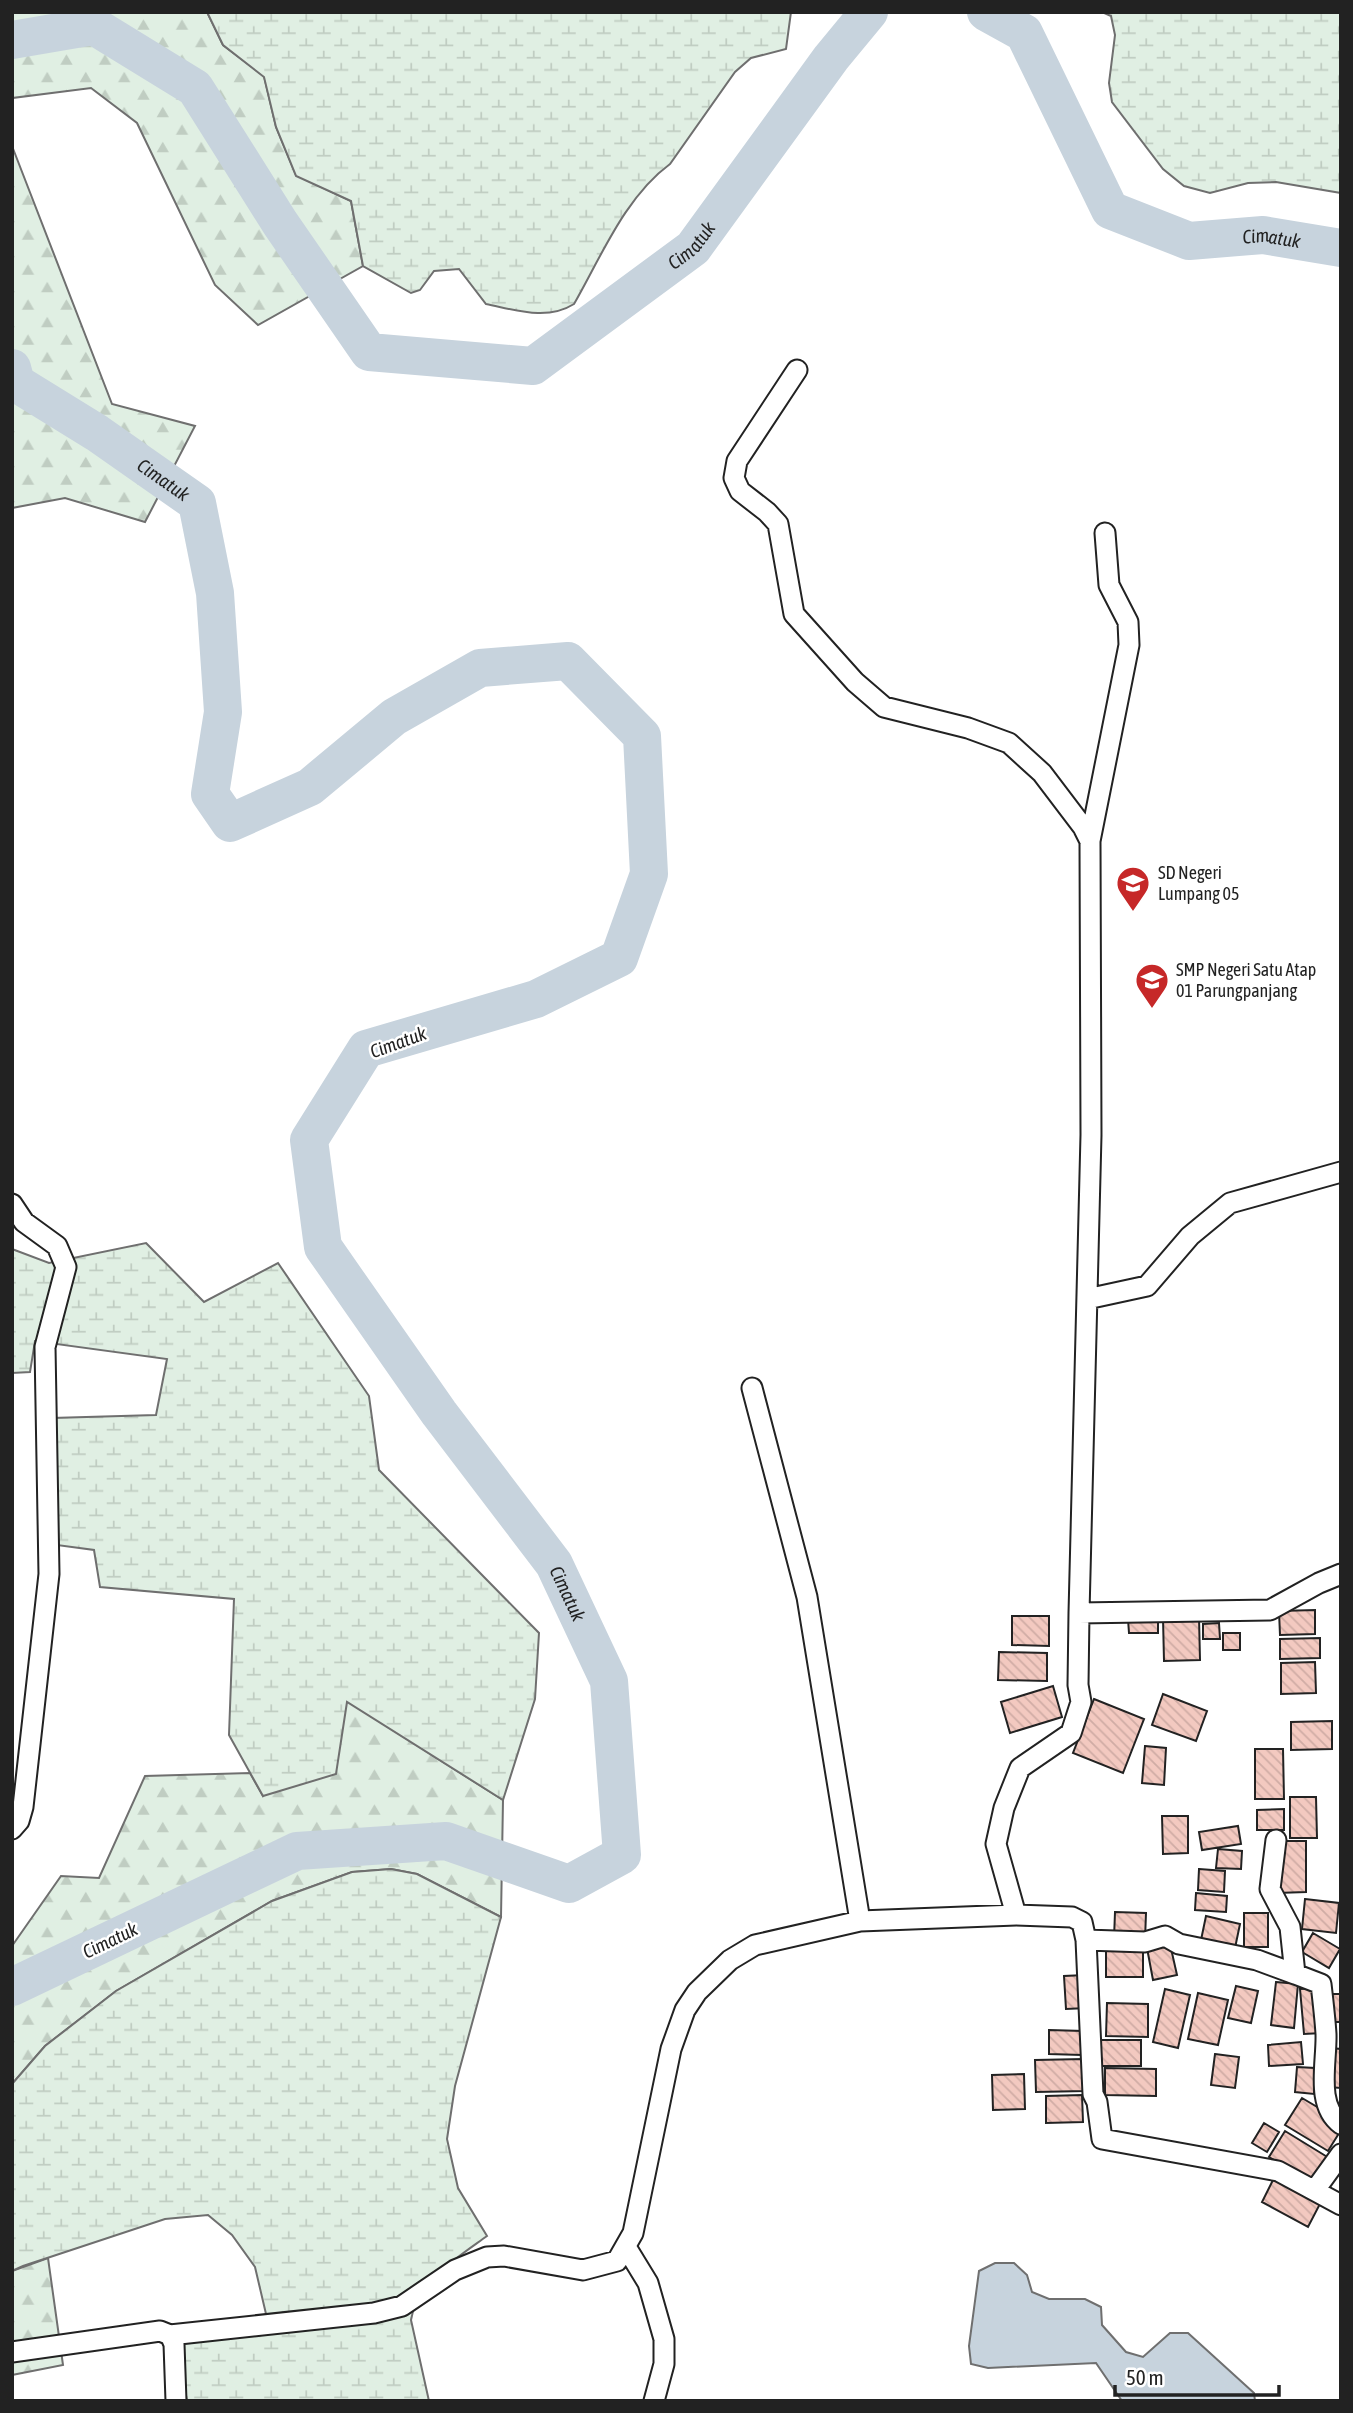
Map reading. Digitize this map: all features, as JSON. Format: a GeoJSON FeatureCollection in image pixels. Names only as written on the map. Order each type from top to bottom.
{"type":"FeatureCollection","features":[{"type":"Feature","properties":{"kind":"street"},"geometry":{"type":"LineString","coordinates":[[797,370],[737,461],[734,478],[740,491],[778,524],[794,614],[855,682],[884,707],[968,727],[1009,743],[1042,773],[1083,827],[1090,841]]}},
{"type":"Feature","properties":{"kind":"street"},"geometry":{"type":"LineString","coordinates":[[1016,1915],[996,1844],[1004,1808],[1020,1768],[1071,1733],[1081,1702],[1078,1685],[1079,1613],[1091,1135],[1090,841],[1129,645],[1128,622],[1109,585],[1105,533]]}},
{"type":"Feature","properties":{"kind":"street"},"geometry":{"type":"LineString","coordinates":[[1087,1299],[1147,1286],[1190,1236],[1230,1203],[1341,1172]]}},
{"type":"Feature","properties":{"kind":"street"},"geometry":{"type":"LineString","coordinates":[[12,1204],[24,1222],[57,1246],[66,1266],[45,1347],[49,1574],[23,1807],[19,1821],[12,1829]]}},
{"type":"Feature","properties":{"kind":"street"},"geometry":{"type":"LineString","coordinates":[[752,1388],[807,1597],[860,1920]]}},
{"type":"Feature","properties":{"kind":"street"},"geometry":{"type":"LineString","coordinates":[[1079,1613],[1270,1610],[1341,1574]]}},
{"type":"Feature","properties":{"kind":"street"},"geometry":{"type":"LineString","coordinates":[[1276,1840],[1270,1889],[1290,1927],[1295,1974]]}},
{"type":"Feature","properties":{"kind":"street"},"geometry":{"type":"LineString","coordinates":[[12,2352],[160,2332],[170,2335],[374,2313],[402,2306],[455,2270],[487,2257],[504,2256],[583,2270],[617,2261],[633,2233],[671,2049],[685,2011],[697,1992],[730,1960],[755,1945],[860,1920],[1016,1915],[1072,1917],[1082,1922],[1086,1940],[1094,2094],[1102,2139],[1278,2171],[1341,2205]]}},
{"type":"Feature","properties":{"kind":"street"},"geometry":{"type":"LineString","coordinates":[[1086,1940],[1145,1942],[1165,1936],[1179,1944],[1257,1960],[1321,1984],[1326,2034],[1325,2096],[1331,2116],[1341,2124]]}},
{"type":"Feature","properties":{"kind":"street"},"geometry":{"type":"LineString","coordinates":[[1315,2190],[1341,2154]]}},
{"type":"Feature","properties":{"kind":"street"},"geometry":{"type":"LineString","coordinates":[[626,2247],[648,2283],[664,2339],[664,2364],[654,2401]]}},
{"type":"Feature","properties":{"kind":"street"},"geometry":{"type":"LineString","coordinates":[[170,2335],[174,2344],[176,2401]]}},
{"type":"Feature","properties":{"kind":"green space"},"geometry":{"type":"Polygon","coordinates":[[[12,12],[207,12],[223,45],[264,76],[276,127],[296,175],[351,201],[363,266],[258,325],[215,285],[137,123],[91,88],[12,98],[12,12]]]}},
{"type":"Feature","properties":{"kind":"green space"},"geometry":{"type":"Polygon","coordinates":[[[207,12],[791,12],[786,49],[751,58],[735,72],[670,164],[654,178],[627,210],[574,304],[553,312],[531,313],[486,304],[459,269],[434,271],[420,290],[411,293],[363,266],[351,201],[296,176],[276,127],[264,77],[223,45],[207,12]]]}},
{"type":"Feature","properties":{"kind":"green space"},"geometry":{"type":"Polygon","coordinates":[[[1102,12],[1341,12],[1341,193],[1276,182],[1248,183],[1210,193],[1184,186],[1163,169],[1112,102],[1109,83],[1115,35],[1111,16],[1102,12]]]}},
{"type":"Feature","properties":{"kind":"green space"},"geometry":{"type":"Polygon","coordinates":[[[12,146],[112,404],[195,426],[145,522],[65,498],[12,508],[12,146]]]}},
{"type":"Feature","properties":{"kind":"green space"},"geometry":{"type":"Polygon","coordinates":[[[146,1243],[204,1302],[278,1263],[369,1396],[379,1470],[539,1633],[535,1699],[503,1800],[347,1702],[336,1774],[263,1796],[229,1735],[234,1599],[100,1587],[94,1550],[49,1544],[52,1418],[156,1415],[167,1359],[35,1341],[30,1372],[12,1373],[12,1249],[49,1263],[146,1243]]]}},
{"type":"Feature","properties":{"kind":"green space"},"geometry":{"type":"Polygon","coordinates":[[[347,1701],[503,1800],[501,1917],[417,1874],[391,1869],[352,1872],[272,1901],[116,1991],[45,2046],[12,2084],[12,1946],[61,1876],[99,1878],[145,1776],[250,1773],[263,1796],[347,1701]]]}},
{"type":"Feature","properties":{"kind":"green space"},"geometry":{"type":"Polygon","coordinates":[[[391,1869],[417,1874],[501,1917],[455,2086],[447,2139],[458,2188],[487,2236],[440,2272],[421,2294],[415,2306],[411,2320],[429,2401],[187,2401],[177,2344],[270,2331],[255,2267],[232,2235],[208,2215],[165,2219],[12,2271],[12,2084],[45,2046],[116,1991],[272,1901],[352,1872],[391,1869]]]}},
{"type":"Feature","properties":{"kind":"green space"},"geometry":{"type":"Polygon","coordinates":[[[48,2258],[63,2365],[12,2375],[12,2271],[48,2258]]]}},
{"type":"Feature","properties":{"kind":"shaded area"},"geometry":{"type":"Polygon","coordinates":[[[995,2263],[1014,2263],[1027,2275],[1032,2292],[1049,2299],[1085,2299],[1101,2307],[1102,2325],[1126,2352],[1143,2357],[1170,2333],[1188,2333],[1254,2393],[1255,2401],[1122,2401],[1096,2363],[988,2368],[971,2364],[969,2346],[979,2271],[995,2263]]]}},
{"type":"Feature","properties":{"kind":"building"},"geometry":{"type":"Polygon","coordinates":[[[1315,1610],[1315,1634],[1280,1635],[1279,1611],[1315,1610]]]}},
{"type":"Feature","properties":{"kind":"building"},"geometry":{"type":"Polygon","coordinates":[[[1012,1616],[1049,1616],[1049,1646],[1012,1645],[1012,1616]]]}},
{"type":"Feature","properties":{"kind":"building"},"geometry":{"type":"Polygon","coordinates":[[[1199,1617],[1200,1660],[1164,1661],[1163,1618],[1199,1617]]]}},
{"type":"Feature","properties":{"kind":"building"},"geometry":{"type":"Polygon","coordinates":[[[1128,1619],[1158,1619],[1158,1633],[1129,1633],[1128,1619]]]}},
{"type":"Feature","properties":{"kind":"building"},"geometry":{"type":"Polygon","coordinates":[[[1219,1623],[1220,1639],[1203,1639],[1203,1624],[1219,1623]]]}},
{"type":"Feature","properties":{"kind":"building"},"geometry":{"type":"Polygon","coordinates":[[[1223,1633],[1240,1633],[1240,1650],[1223,1650],[1223,1633]]]}},
{"type":"Feature","properties":{"kind":"building"},"geometry":{"type":"Polygon","coordinates":[[[1320,1638],[1320,1658],[1280,1659],[1280,1639],[1320,1638]]]}},
{"type":"Feature","properties":{"kind":"building"},"geometry":{"type":"Polygon","coordinates":[[[999,1652],[1047,1653],[1047,1681],[998,1680],[999,1652]]]}},
{"type":"Feature","properties":{"kind":"building"},"geometry":{"type":"Polygon","coordinates":[[[1315,1662],[1316,1693],[1281,1694],[1281,1663],[1315,1662]]]}},
{"type":"Feature","properties":{"kind":"building"},"geometry":{"type":"Polygon","coordinates":[[[1053,1686],[1062,1717],[1010,1733],[1001,1702],[1053,1686]]]}},
{"type":"Feature","properties":{"kind":"building"},"geometry":{"type":"Polygon","coordinates":[[[1163,1694],[1207,1711],[1196,1741],[1152,1725],[1163,1694]]]}},
{"type":"Feature","properties":{"kind":"building"},"geometry":{"type":"Polygon","coordinates":[[[1094,1699],[1144,1719],[1123,1773],[1073,1753],[1094,1699]]]}},
{"type":"Feature","properties":{"kind":"building"},"geometry":{"type":"Polygon","coordinates":[[[1332,1721],[1332,1749],[1291,1750],[1291,1722],[1332,1721]]]}},
{"type":"Feature","properties":{"kind":"building"},"geometry":{"type":"Polygon","coordinates":[[[1145,1746],[1166,1748],[1164,1785],[1142,1783],[1145,1746]]]}},
{"type":"Feature","properties":{"kind":"building"},"geometry":{"type":"Polygon","coordinates":[[[1255,1749],[1283,1749],[1284,1799],[1255,1799],[1255,1749]]]}},
{"type":"Feature","properties":{"kind":"building"},"geometry":{"type":"Polygon","coordinates":[[[1290,1797],[1316,1797],[1317,1838],[1290,1838],[1290,1797]]]}},
{"type":"Feature","properties":{"kind":"building"},"geometry":{"type":"Polygon","coordinates":[[[1284,1809],[1284,1830],[1257,1830],[1257,1810],[1284,1809]]]}},
{"type":"Feature","properties":{"kind":"building"},"geometry":{"type":"Polygon","coordinates":[[[1162,1816],[1188,1816],[1188,1853],[1163,1854],[1162,1816]]]}},
{"type":"Feature","properties":{"kind":"building"},"geometry":{"type":"Polygon","coordinates":[[[1238,1826],[1241,1844],[1202,1850],[1199,1832],[1238,1826]]]}},
{"type":"Feature","properties":{"kind":"building"},"geometry":{"type":"Polygon","coordinates":[[[1277,1841],[1306,1841],[1306,1892],[1277,1893],[1277,1841]]]}},
{"type":"Feature","properties":{"kind":"building"},"geometry":{"type":"Polygon","coordinates":[[[1218,1849],[1242,1851],[1241,1869],[1216,1868],[1218,1849]]]}},
{"type":"Feature","properties":{"kind":"building"},"geometry":{"type":"Polygon","coordinates":[[[1199,1869],[1225,1871],[1224,1892],[1198,1890],[1199,1869]]]}},
{"type":"Feature","properties":{"kind":"building"},"geometry":{"type":"Polygon","coordinates":[[[1196,1893],[1227,1896],[1226,1912],[1195,1910],[1196,1893]]]}},
{"type":"Feature","properties":{"kind":"building"},"geometry":{"type":"Polygon","coordinates":[[[1305,1899],[1339,1903],[1336,1933],[1302,1929],[1305,1899]]]}},
{"type":"Feature","properties":{"kind":"building"},"geometry":{"type":"Polygon","coordinates":[[[1115,1912],[1146,1913],[1145,1940],[1114,1939],[1115,1912]]]}},
{"type":"Feature","properties":{"kind":"building"},"geometry":{"type":"Polygon","coordinates":[[[1244,1913],[1268,1913],[1268,1947],[1244,1947],[1244,1913]]]}},
{"type":"Feature","properties":{"kind":"building"},"geometry":{"type":"Polygon","coordinates":[[[1206,1916],[1240,1924],[1235,1948],[1201,1940],[1206,1916]]]}},
{"type":"Feature","properties":{"kind":"building"},"geometry":{"type":"Polygon","coordinates":[[[1313,1933],[1340,1949],[1329,1968],[1302,1952],[1313,1933]]]}},
{"type":"Feature","properties":{"kind":"building"},"geometry":{"type":"Polygon","coordinates":[[[1170,1944],[1177,1975],[1153,1980],[1147,1948],[1170,1944]]]}},
{"type":"Feature","properties":{"kind":"building"},"geometry":{"type":"Polygon","coordinates":[[[1106,1949],[1143,1949],[1143,1977],[1106,1977],[1106,1949]]]}},
{"type":"Feature","properties":{"kind":"building"},"geometry":{"type":"Polygon","coordinates":[[[1085,1975],[1087,2008],[1066,2009],[1064,1976],[1085,1975]]]}},
{"type":"Feature","properties":{"kind":"building"},"geometry":{"type":"Polygon","coordinates":[[[1276,1982],[1298,1984],[1294,2028],[1271,2025],[1276,1982]]]}},
{"type":"Feature","properties":{"kind":"building"},"geometry":{"type":"Polygon","coordinates":[[[1236,1986],[1258,1991],[1251,2023],[1228,2018],[1236,1986]]]}},
{"type":"Feature","properties":{"kind":"building"},"geometry":{"type":"Polygon","coordinates":[[[1318,1988],[1322,2033],[1304,2034],[1300,1989],[1318,1988]]]}},
{"type":"Feature","properties":{"kind":"building"},"geometry":{"type":"Polygon","coordinates":[[[1165,1989],[1190,1995],[1178,2048],[1153,2042],[1165,1989]]]}},
{"type":"Feature","properties":{"kind":"building"},"geometry":{"type":"Polygon","coordinates":[[[1198,1993],[1228,2000],[1218,2045],[1188,2039],[1198,1993]]]}},
{"type":"Feature","properties":{"kind":"building"},"geometry":{"type":"Polygon","coordinates":[[[1331,1994],[1341,1994],[1341,2022],[1331,2022],[1331,1994]]]}},
{"type":"Feature","properties":{"kind":"building"},"geometry":{"type":"Polygon","coordinates":[[[1107,2003],[1148,2004],[1148,2037],[1106,2036],[1107,2003]]]}},
{"type":"Feature","properties":{"kind":"building"},"geometry":{"type":"Polygon","coordinates":[[[1049,2030],[1083,2031],[1082,2055],[1049,2054],[1049,2030]]]}},
{"type":"Feature","properties":{"kind":"building"},"geometry":{"type":"Polygon","coordinates":[[[1101,2040],[1141,2040],[1141,2066],[1101,2066],[1101,2040]]]}},
{"type":"Feature","properties":{"kind":"building"},"geometry":{"type":"Polygon","coordinates":[[[1301,2042],[1303,2064],[1269,2066],[1268,2045],[1301,2042]]]}},
{"type":"Feature","properties":{"kind":"building"},"geometry":{"type":"Polygon","coordinates":[[[1330,2048],[1341,2049],[1341,2088],[1328,2087],[1330,2048]]]}},
{"type":"Feature","properties":{"kind":"building"},"geometry":{"type":"Polygon","coordinates":[[[1215,2054],[1239,2057],[1235,2088],[1211,2085],[1215,2054]]]}},
{"type":"Feature","properties":{"kind":"building"},"geometry":{"type":"Polygon","coordinates":[[[1084,2059],[1085,2091],[1036,2092],[1035,2060],[1084,2059]]]}},
{"type":"Feature","properties":{"kind":"building"},"geometry":{"type":"Polygon","coordinates":[[[1297,2067],[1315,2068],[1314,2094],[1295,2092],[1297,2067]]]}},
{"type":"Feature","properties":{"kind":"building"},"geometry":{"type":"Polygon","coordinates":[[[1105,2068],[1156,2069],[1156,2096],[1105,2095],[1105,2068]]]}},
{"type":"Feature","properties":{"kind":"building"},"geometry":{"type":"Polygon","coordinates":[[[1024,2074],[1025,2109],[993,2110],[992,2075],[1024,2074]]]}},
{"type":"Feature","properties":{"kind":"building"},"geometry":{"type":"Polygon","coordinates":[[[1082,2095],[1083,2122],[1046,2123],[1046,2096],[1082,2095]]]}},
{"type":"Feature","properties":{"kind":"building"},"geometry":{"type":"Polygon","coordinates":[[[1302,2098],[1329,2114],[1341,2130],[1328,2151],[1285,2125],[1302,2098]]]}},
{"type":"Feature","properties":{"kind":"building"},"geometry":{"type":"Polygon","coordinates":[[[1264,2123],[1279,2132],[1267,2152],[1252,2143],[1264,2123]]]}},
{"type":"Feature","properties":{"kind":"building"},"geometry":{"type":"Polygon","coordinates":[[[1285,2131],[1329,2158],[1314,2184],[1269,2157],[1285,2131]]]}},
{"type":"Feature","properties":{"kind":"building"},"geometry":{"type":"Polygon","coordinates":[[[1275,2176],[1322,2200],[1308,2227],[1262,2202],[1275,2176]]]}},
{"type":"Feature","properties":{"kind":"waterway","name":"Cimatuk"},"geometry":{"type":"LineString","coordinates":[[12,40],[94,26],[195,88],[280,223],[369,352],[533,366],[693,248],[831,58],[869,12]]}},
{"type":"Feature","properties":{"kind":"waterway","name":"Cimatuk"},"geometry":{"type":"LineString","coordinates":[[986,12],[1024,33],[1110,210],[1189,241],[1263,235],[1341,248]]}},
{"type":"Feature","properties":{"kind":"waterway","name":"Cimatuk"},"geometry":{"type":"LineString","coordinates":[[12,368],[16,383],[97,433],[197,503],[215,593],[223,712],[210,794],[230,823],[310,787],[394,717],[480,668],[568,661],[642,736],[649,874],[619,958],[536,999],[366,1049],[309,1140],[323,1247],[439,1413],[554,1564],[609,1681],[622,1855],[569,1884],[446,1841],[297,1851],[12,1987]]}},
{"type":"Feature","properties":{"kind":"place","name":"SD Negeri Lumpang 05"},"geometry":{"type":"Point","coordinates":[1133,913]}},
{"type":"Feature","properties":{"kind":"place","name":"SMP Negeri Satu Atap 01 Parungpanjang"},"geometry":{"type":"Point","coordinates":[1152,1010]}}]}
